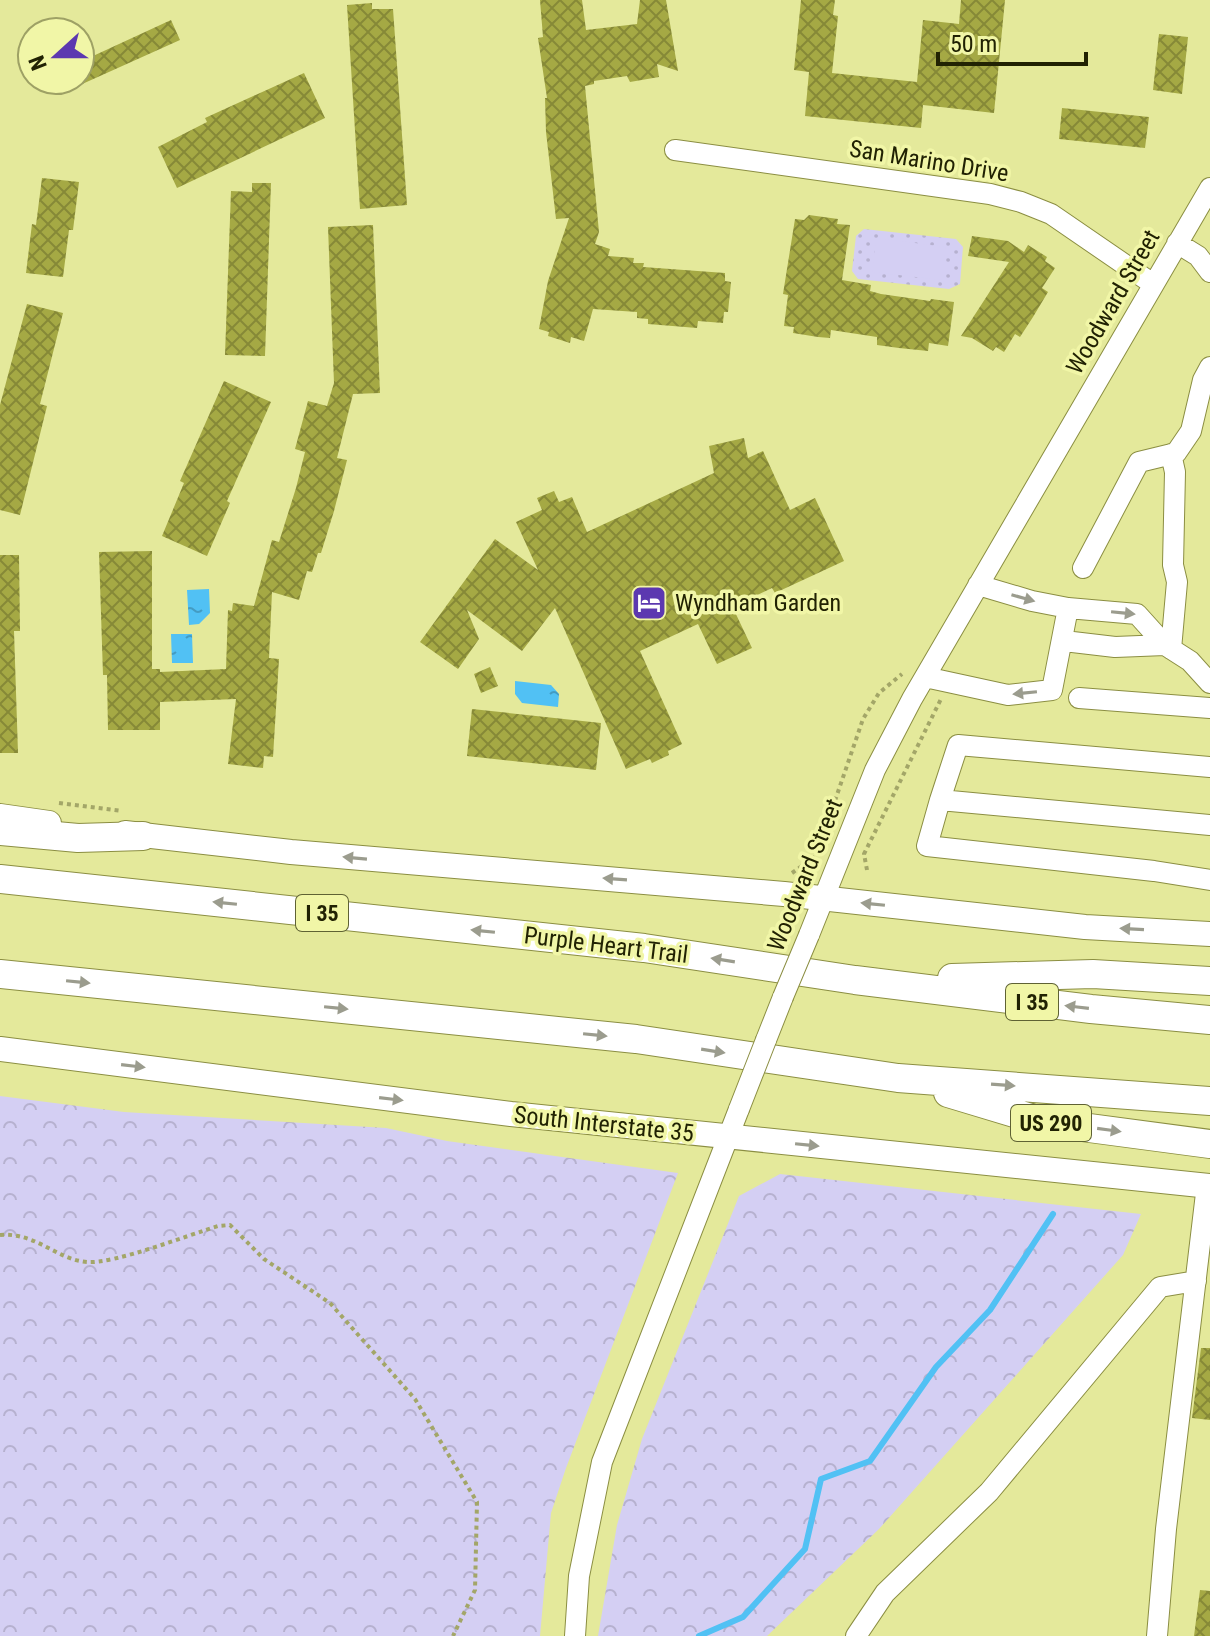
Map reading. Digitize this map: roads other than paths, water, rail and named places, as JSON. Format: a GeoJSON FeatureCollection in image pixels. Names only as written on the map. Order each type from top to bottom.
{"type":"FeatureCollection","features":[{"type":"Feature","properties":{"kind":"highway"},"geometry":{"type":"LineString","coordinates":[[0,831],[78,838],[143,836]]}},
{"type":"Feature","properties":{"kind":"highway","name":"Purple Heart Trail"},"geometry":{"type":"LineString","coordinates":[[0,879],[644,948],[855,980],[1210,1020]]}},
{"type":"Feature","properties":{"kind":"highway"},"geometry":{"type":"LineString","coordinates":[[0,974],[636,1039],[898,1078],[1210,1101]]}},
{"type":"Feature","properties":{"kind":"highway"},"geometry":{"type":"LineString","coordinates":[[855,980],[1093,974],[1210,981]]}},
{"type":"Feature","properties":{"kind":"highway","name":"US 290"},"geometry":{"type":"LineString","coordinates":[[898,1078],[1044,1122],[1210,1144]]}},
{"type":"Feature","properties":{"kind":"main road"},"geometry":{"type":"LineString","coordinates":[[0,816],[291,852],[823,898],[1085,927],[1210,934]]}},
{"type":"Feature","properties":{"kind":"main road","name":"South Interstate 35"},"geometry":{"type":"LineString","coordinates":[[0,1049],[511,1114],[1208,1185]]}},
{"type":"Feature","properties":{"kind":"street","name":"San Marino Drive"},"geometry":{"type":"LineString","coordinates":[[675,150],[990,194],[1021,202],[1051,214],[1153,284]]}},
{"type":"Feature","properties":{"kind":"street","name":"Woodward Street"},"geometry":{"type":"LineString","coordinates":[[575,1636],[579,1576],[602,1462],[875,770],[925,677],[1210,188]]}},
{"type":"Feature","properties":{"kind":"street"},"geometry":{"type":"LineString","coordinates":[[1177,243],[1206,260]]}},
{"type":"Feature","properties":{"kind":"street"},"geometry":{"type":"LineString","coordinates":[[1083,568],[1139,462],[1176,453],[1191,431],[1203,380],[1210,367]]}},
{"type":"Feature","properties":{"kind":"street"},"geometry":{"type":"LineString","coordinates":[[1168,647],[1177,582],[1173,565],[1175,472],[1171,454]]}},
{"type":"Feature","properties":{"kind":"street"},"geometry":{"type":"LineString","coordinates":[[978,585],[1068,608],[1137,614],[1168,647],[1190,661],[1210,683]]}},
{"type":"Feature","properties":{"kind":"street"},"geometry":{"type":"LineString","coordinates":[[925,677],[1008,695],[1052,690],[1068,608]]}},
{"type":"Feature","properties":{"kind":"street"},"geometry":{"type":"LineString","coordinates":[[1064,641],[1115,647],[1129,644],[1168,647]]}},
{"type":"Feature","properties":{"kind":"street"},"geometry":{"type":"LineString","coordinates":[[1079,698],[1210,708]]}},
{"type":"Feature","properties":{"kind":"street"},"geometry":{"type":"LineString","coordinates":[[1210,767],[958,745],[927,846],[1210,880]]}},
{"type":"Feature","properties":{"kind":"street"},"geometry":{"type":"LineString","coordinates":[[940,800],[1210,825]]}},
{"type":"Feature","properties":{"kind":"street"},"geometry":{"type":"LineString","coordinates":[[1157,1636],[1166,1529],[1201,1275],[1208,1185]]}},
{"type":"Feature","properties":{"kind":"street"},"geometry":{"type":"LineString","coordinates":[[856,1636],[885,1593],[989,1492],[1160,1287],[1201,1275]]}},
{"type":"Feature","properties":{"kind":"water"},"geometry":{"type":"Polygon","coordinates":[[[209,589],[210,613],[199,624],[189,625],[187,590],[209,589]]]}},
{"type":"Feature","properties":{"kind":"water"},"geometry":{"type":"Polygon","coordinates":[[[171,634],[192,634],[193,663],[172,663],[171,634]]]}},
{"type":"Feature","properties":{"kind":"water"},"geometry":{"type":"Polygon","coordinates":[[[515,681],[551,685],[559,694],[558,707],[522,703],[515,694],[515,681]]]}},
{"type":"Feature","properties":{"kind":"waterway"},"geometry":{"type":"LineString","coordinates":[[699,1636],[743,1617],[805,1549],[821,1479],[870,1461],[936,1367],[990,1310],[1053,1214]]}},
{"type":"Feature","properties":{"kind":"place","name":"Wyndham Garden"},"geometry":{"type":"Point","coordinates":[649,603]}}]}
